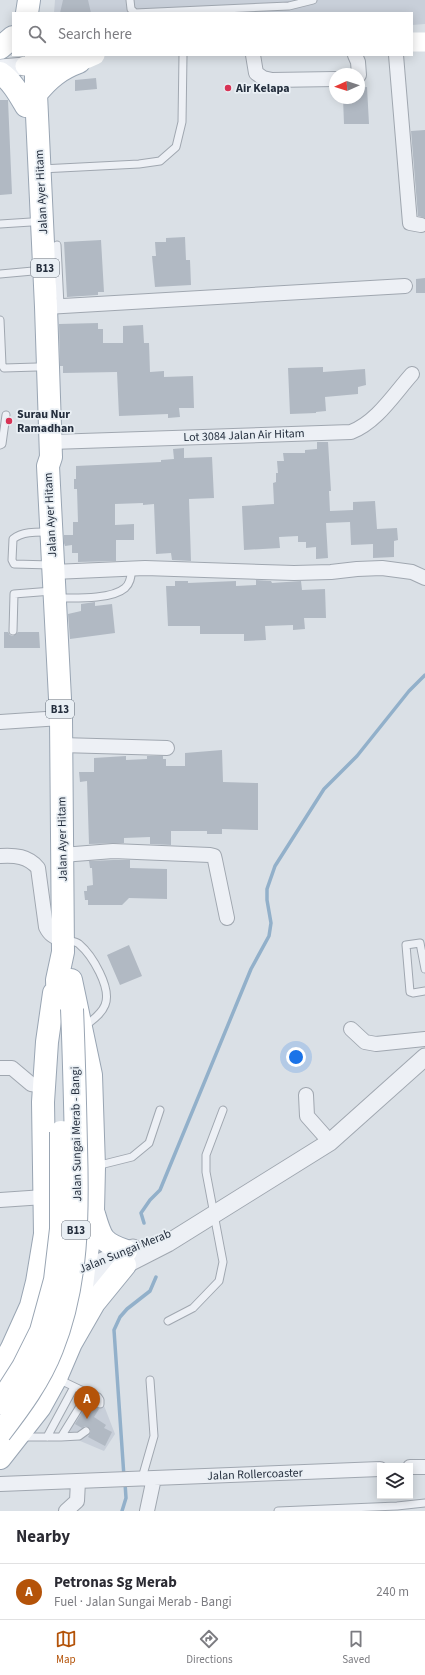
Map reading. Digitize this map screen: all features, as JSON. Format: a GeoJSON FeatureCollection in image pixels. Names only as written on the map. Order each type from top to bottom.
{"type":"FeatureCollection","features":[{"type":"Feature","properties":{"kind":"main road"},"geometry":{"type":"LineString","coordinates":[[27,12],[29,0]]}},
{"type":"Feature","properties":{"kind":"main road"},"geometry":{"type":"LineString","coordinates":[[36,0],[37,12]]}},
{"type":"Feature","properties":{"kind":"main road"},"geometry":{"type":"LineString","coordinates":[[0,48],[12,38]]}},
{"type":"Feature","properties":{"kind":"main road"},"geometry":{"type":"LineString","coordinates":[[413,42],[425,42]]}},
{"type":"Feature","properties":{"kind":"main road"},"geometry":{"type":"LineString","coordinates":[[48,466],[42,457],[37,367],[31,222],[31,100],[27,58],[87,58]]}},
{"type":"Feature","properties":{"kind":"main road"},"geometry":{"type":"LineString","coordinates":[[31,100],[47,80],[64,67],[87,58]]}},
{"type":"Feature","properties":{"kind":"main road"},"geometry":{"type":"LineString","coordinates":[[0,73],[31,100]]}},
{"type":"Feature","properties":{"kind":"main road","name":"Jalan Ayer Hitam"},"geometry":{"type":"LineString","coordinates":[[31,100],[40,170],[53,307],[51,457],[48,466],[61,745],[62,946],[65,1009]]}},
{"type":"Feature","properties":{"kind":"main road"},"geometry":{"type":"LineString","coordinates":[[0,1458],[9,1435],[40,1407],[70,1385],[71,1343],[79,1312],[90,1236],[93,1211],[94,1167],[92,1075],[82,1029],[64,980]]}},
{"type":"Feature","properties":{"kind":"main road"},"geometry":{"type":"LineString","coordinates":[[0,1370],[12,1348],[31,1306],[37,1282],[45,1234],[44,1086],[51,1007],[64,980]]}},
{"type":"Feature","properties":{"kind":"main road","name":"Jalan Sungai Merab - Bangi"},"geometry":{"type":"LineString","coordinates":[[0,1403],[23,1367],[41,1331],[54,1280],[61,1229],[65,1009]]}},
{"type":"Feature","properties":{"kind":"main road","name":"Jalan Sungai Merab - Bangi"},"geometry":{"type":"LineString","coordinates":[[9,1435],[22,1405],[38,1378],[52,1348],[67,1301],[74,1256],[78,1205],[65,1009]]}},
{"type":"Feature","properties":{"kind":"main road"},"geometry":{"type":"LineString","coordinates":[[71,1343],[94,1303],[125,1258],[105,1242],[98,1230],[93,1211]]}},
{"type":"Feature","properties":{"kind":"main road"},"geometry":{"type":"LineString","coordinates":[[45,1234],[57,1243],[72,1243],[90,1236]]}},
{"type":"Feature","properties":{"kind":"main road"},"geometry":{"type":"LineString","coordinates":[[31,1306],[46,1299],[61,1297],[72,1300],[79,1312]]}},
{"type":"Feature","properties":{"kind":"street"},"geometry":{"type":"LineString","coordinates":[[0,51],[12,54]]}},
{"type":"Feature","properties":{"kind":"street"},"geometry":{"type":"LineString","coordinates":[[253,56],[256,73],[263,78],[272,80],[329,80]]}},
{"type":"Feature","properties":{"kind":"street"},"geometry":{"type":"LineString","coordinates":[[355,56],[358,68]]}},
{"type":"Feature","properties":{"kind":"street"},"geometry":{"type":"LineString","coordinates":[[396,56],[410,223],[421,225]]}},
{"type":"Feature","properties":{"kind":"street"},"geometry":{"type":"LineString","coordinates":[[0,68],[27,58]]}},
{"type":"Feature","properties":{"kind":"street"},"geometry":{"type":"LineString","coordinates":[[53,307],[405,286]]}},
{"type":"Feature","properties":{"kind":"street","name":"Lot 3084 Jalan Air Hitam"},"geometry":{"type":"LineString","coordinates":[[51,442],[351,432],[361,428],[371,420],[412,374]]}},
{"type":"Feature","properties":{"kind":"street"},"geometry":{"type":"LineString","coordinates":[[54,581],[132,568],[294,573],[382,568],[412,572],[425,578]]}},
{"type":"Feature","properties":{"kind":"street"},"geometry":{"type":"LineString","coordinates":[[0,722],[60,718]]}},
{"type":"Feature","properties":{"kind":"street"},"geometry":{"type":"LineString","coordinates":[[61,745],[167,748]]}},
{"type":"Feature","properties":{"kind":"street"},"geometry":{"type":"LineString","coordinates":[[62,855],[113,851],[214,856],[227,918]]}},
{"type":"Feature","properties":{"kind":"street"},"geometry":{"type":"LineString","coordinates":[[0,856],[18,856],[34,863],[38,868],[46,927],[49,934],[62,946]]}},
{"type":"Feature","properties":{"kind":"street"},"geometry":{"type":"LineString","coordinates":[[351,1029],[365,1042],[376,1044],[425,1038]]}},
{"type":"Feature","properties":{"kind":"street","name":"Jalan Sungai Merab"},"geometry":{"type":"LineString","coordinates":[[37,1282],[83,1276],[125,1258],[168,1243],[330,1142],[425,1057]]}},
{"type":"Feature","properties":{"kind":"street"},"geometry":{"type":"LineString","coordinates":[[0,1068],[12,1068],[31,1084],[44,1086]]}},
{"type":"Feature","properties":{"kind":"street"},"geometry":{"type":"LineString","coordinates":[[306,1095],[307,1116],[330,1142]]}},
{"type":"Feature","properties":{"kind":"street"},"geometry":{"type":"LineString","coordinates":[[0,1200],[44,1197]]}},
{"type":"Feature","properties":{"kind":"street"},"geometry":{"type":"LineString","coordinates":[[413,1467],[425,1467]]}},
{"type":"Feature","properties":{"kind":"street","name":"Jalan Rollercoaster"},"geometry":{"type":"LineString","coordinates":[[0,1484],[377,1469]]}},
{"type":"Feature","properties":{"kind":"street"},"geometry":{"type":"LineString","coordinates":[[136,1478],[147,1511]]}},
{"type":"Feature","properties":{"kind":"street"},"geometry":{"type":"LineString","coordinates":[[66,1511],[77,1501],[78,1481]]}},
{"type":"Feature","properties":{"kind":"lane"},"geometry":{"type":"LineString","coordinates":[[150,12],[314,0]]}},
{"type":"Feature","properties":{"kind":"lane"},"geometry":{"type":"LineString","coordinates":[[129,1],[131,9],[134,12]]}},
{"type":"Feature","properties":{"kind":"lane"},"geometry":{"type":"LineString","coordinates":[[40,170],[139,164],[160,161],[176,147],[182,122],[183,56]]}},
{"type":"Feature","properties":{"kind":"lane"},"geometry":{"type":"LineString","coordinates":[[0,224],[31,222]]}},
{"type":"Feature","properties":{"kind":"lane"},"geometry":{"type":"LineString","coordinates":[[53,307],[57,245]]}},
{"type":"Feature","properties":{"kind":"lane"},"geometry":{"type":"LineString","coordinates":[[0,274],[33,271]]}},
{"type":"Feature","properties":{"kind":"lane"},"geometry":{"type":"LineString","coordinates":[[0,320],[2,365],[4,368],[37,367]]}},
{"type":"Feature","properties":{"kind":"lane"},"geometry":{"type":"LineString","coordinates":[[0,446],[2,444],[6,414]]}},
{"type":"Feature","properties":{"kind":"lane"},"geometry":{"type":"LineString","coordinates":[[51,532],[24,533],[17,535],[13,539],[12,560],[14,564],[20,565],[89,597],[117,593],[126,588],[131,578],[132,568]]}},
{"type":"Feature","properties":{"kind":"lane"},"geometry":{"type":"LineString","coordinates":[[13,631],[14,594],[54,581]]}},
{"type":"Feature","properties":{"kind":"lane"},"geometry":{"type":"LineString","coordinates":[[62,946],[78,943],[93,960],[107,989],[106,1004],[100,1014],[82,1029]]}},
{"type":"Feature","properties":{"kind":"lane"},"geometry":{"type":"LineString","coordinates":[[425,969],[420,943],[406,945],[410,992],[425,991]]}},
{"type":"Feature","properties":{"kind":"lane"},"geometry":{"type":"LineString","coordinates":[[94,1167],[132,1157],[149,1143],[160,1110]]}},
{"type":"Feature","properties":{"kind":"lane"},"geometry":{"type":"LineString","coordinates":[[168,1321],[193,1308],[219,1281],[223,1262],[206,1172],[206,1155],[223,1110]]}},
{"type":"Feature","properties":{"kind":"lane"},"geometry":{"type":"LineString","coordinates":[[136,1478],[154,1436],[150,1380]]}},
{"type":"Feature","properties":{"kind":"lane"},"geometry":{"type":"LineString","coordinates":[[48,1437],[70,1385]]}},
{"type":"Feature","properties":{"kind":"lane"},"geometry":{"type":"LineString","coordinates":[[70,1385],[98,1397],[100,1404]]}},
{"type":"Feature","properties":{"kind":"lane"},"geometry":{"type":"LineString","coordinates":[[61,1437],[82,1403],[70,1385]]}},
{"type":"Feature","properties":{"kind":"lane"},"geometry":{"type":"LineString","coordinates":[[9,1435],[61,1437],[79,1436],[86,1431]]}},
{"type":"Feature","properties":{"kind":"lane"},"geometry":{"type":"LineString","coordinates":[[278,1511],[397,1506],[425,1503]]}},
{"type":"Feature","properties":{"kind":"shaded area"},"geometry":{"type":"Polygon","coordinates":[[[55,0],[425,0],[425,24],[413,25],[413,12],[54,12],[55,0]]]}},
{"type":"Feature","properties":{"kind":"shaded area"},"geometry":{"type":"Polygon","coordinates":[[[88,1395],[103,1403],[115,1434],[104,1451],[66,1435],[88,1395]]]}},
{"type":"Feature","properties":{"kind":"building"},"geometry":{"type":"Polygon","coordinates":[[[63,0],[88,0],[91,12],[60,12],[63,0]]]}},
{"type":"Feature","properties":{"kind":"building"},"geometry":{"type":"Polygon","coordinates":[[[96,78],[97,89],[75,91],[75,80],[96,78]]]}},
{"type":"Feature","properties":{"kind":"building"},"geometry":{"type":"Polygon","coordinates":[[[365,87],[367,87],[369,124],[344,124],[343,104],[365,104],[365,87]]]}},
{"type":"Feature","properties":{"kind":"building"},"geometry":{"type":"Polygon","coordinates":[[[0,100],[8,100],[12,194],[0,195],[0,100]]]}},
{"type":"Feature","properties":{"kind":"building"},"geometry":{"type":"Polygon","coordinates":[[[425,130],[425,218],[418,216],[411,131],[425,130]]]}},
{"type":"Feature","properties":{"kind":"building"},"geometry":{"type":"Polygon","coordinates":[[[185,237],[186,260],[190,260],[191,285],[155,287],[152,256],[156,256],[155,242],[166,242],[166,238],[185,237]]]}},
{"type":"Feature","properties":{"kind":"building"},"geometry":{"type":"Polygon","coordinates":[[[101,240],[104,292],[98,292],[98,295],[67,297],[64,242],[101,240]]]}},
{"type":"Feature","properties":{"kind":"building"},"geometry":{"type":"Polygon","coordinates":[[[425,278],[425,293],[416,293],[416,279],[425,278]]]}},
{"type":"Feature","properties":{"kind":"building"},"geometry":{"type":"Polygon","coordinates":[[[98,323],[98,329],[103,329],[103,343],[123,343],[123,326],[143,325],[144,343],[149,343],[150,372],[164,371],[164,377],[193,376],[194,408],[179,408],[180,417],[168,418],[168,414],[119,416],[117,372],[63,373],[63,366],[60,366],[59,324],[98,323]]]}},
{"type":"Feature","properties":{"kind":"building"},"geometry":{"type":"Polygon","coordinates":[[[323,367],[323,372],[365,369],[366,385],[358,387],[358,394],[325,397],[326,411],[290,414],[288,368],[323,367]]]}},
{"type":"Feature","properties":{"kind":"building"},"geometry":{"type":"Polygon","coordinates":[[[317,442],[328,442],[331,491],[329,491],[330,511],[353,510],[353,502],[375,501],[377,529],[397,528],[398,540],[394,541],[394,557],[373,558],[373,544],[351,545],[350,522],[326,523],[328,558],[316,559],[316,547],[306,548],[306,542],[298,542],[298,536],[279,537],[280,548],[244,550],[242,506],[274,504],[273,483],[276,482],[276,473],[278,473],[277,461],[284,461],[283,453],[305,453],[305,450],[317,449],[317,442]]]}},
{"type":"Feature","properties":{"kind":"building"},"geometry":{"type":"Polygon","coordinates":[[[184,448],[184,458],[212,457],[214,498],[189,499],[191,561],[172,560],[171,553],[156,554],[154,504],[143,505],[143,503],[115,504],[115,525],[134,524],[134,540],[116,540],[116,561],[78,562],[78,553],[72,553],[72,545],[65,546],[64,543],[64,535],[73,535],[73,522],[78,522],[77,489],[74,489],[76,466],[161,462],[161,460],[174,459],[173,449],[184,448]]]}},
{"type":"Feature","properties":{"kind":"building"},"geometry":{"type":"Polygon","coordinates":[[[256,580],[271,581],[272,583],[301,581],[302,590],[325,589],[326,618],[304,618],[305,629],[293,630],[293,625],[265,626],[266,640],[244,641],[244,634],[200,634],[200,626],[168,626],[166,586],[175,586],[175,581],[188,581],[188,583],[236,581],[236,586],[256,585],[256,580]]]}},
{"type":"Feature","properties":{"kind":"building"},"geometry":{"type":"Polygon","coordinates":[[[95,602],[95,606],[112,604],[115,633],[70,639],[68,614],[81,611],[81,604],[95,602]]]}},
{"type":"Feature","properties":{"kind":"building"},"geometry":{"type":"Polygon","coordinates":[[[4,632],[8,632],[13,636],[18,632],[39,632],[40,648],[4,648],[4,632]]]}},
{"type":"Feature","properties":{"kind":"building"},"geometry":{"type":"Polygon","coordinates":[[[222,750],[223,782],[258,783],[258,830],[222,829],[222,834],[207,834],[207,831],[171,831],[171,845],[150,844],[150,837],[124,838],[124,843],[89,844],[87,781],[80,782],[79,772],[94,772],[94,758],[126,756],[126,760],[147,759],[147,756],[163,756],[163,759],[166,759],[166,766],[185,766],[185,753],[222,750]]]}},
{"type":"Feature","properties":{"kind":"building"},"geometry":{"type":"Polygon","coordinates":[[[130,860],[130,868],[167,869],[167,899],[129,898],[122,905],[88,905],[88,900],[85,900],[84,891],[87,891],[87,886],[93,885],[92,868],[90,868],[89,861],[130,860]]]}},
{"type":"Feature","properties":{"kind":"building"},"geometry":{"type":"Polygon","coordinates":[[[129,945],[142,976],[120,985],[107,955],[129,945]]]}},
{"type":"Feature","properties":{"kind":"building"},"geometry":{"type":"Polygon","coordinates":[[[87,1398],[95,1401],[96,1406],[99,1409],[94,1417],[106,1425],[104,1428],[112,1432],[105,1446],[88,1437],[91,1431],[88,1427],[85,1426],[82,1428],[75,1424],[86,1406],[87,1398]]]}},
{"type":"Feature","properties":{"kind":"waterway"},"geometry":{"type":"LineString","coordinates":[[144,1223],[141,1213],[150,1200],[160,1190],[251,969],[269,936],[271,923],[267,900],[267,889],[275,866],[324,789],[357,756],[409,691],[425,675]]}},
{"type":"Feature","properties":{"kind":"waterway"},"geometry":{"type":"LineString","coordinates":[[124,1477],[114,1330],[120,1317],[127,1309],[150,1291],[156,1277]]}},
{"type":"Feature","properties":{"kind":"waterway"},"geometry":{"type":"LineString","coordinates":[[122,1511],[126,1498],[125,1483]]}},
{"type":"Feature","properties":{"kind":"place","name":"Air Kelapa"},"geometry":{"type":"Point","coordinates":[228,88]}},
{"type":"Feature","properties":{"kind":"place","name":"Surau Nur Ramadhan"},"geometry":{"type":"Point","coordinates":[9,421]}},
{"type":"Feature","properties":{"kind":"place","name":"Petronas Sg Merab"},"geometry":{"type":"Point","coordinates":[87,1419]}}]}
